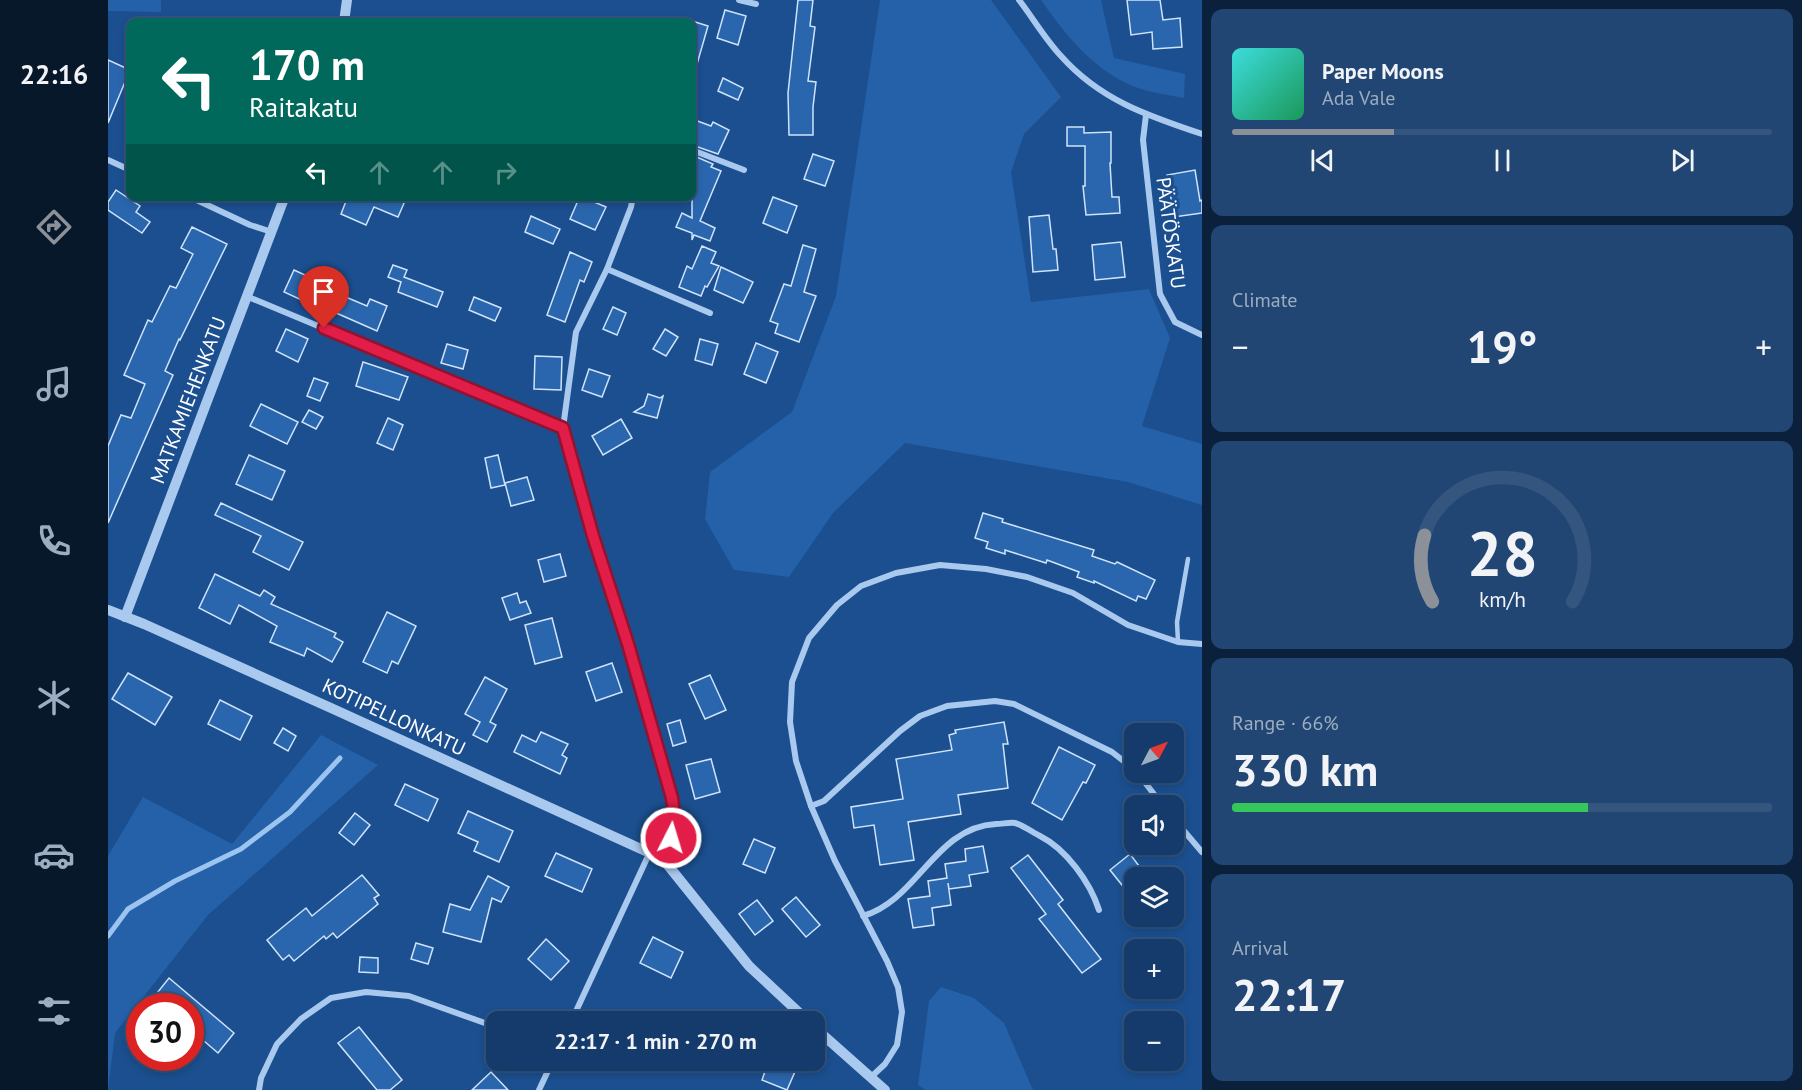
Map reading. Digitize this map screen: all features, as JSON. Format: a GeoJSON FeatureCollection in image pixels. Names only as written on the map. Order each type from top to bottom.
{"type":"FeatureCollection","features":[{"type":"Feature","properties":{"kind":"street"},"geometry":{"type":"LineString","coordinates":[[345,18],[347,0]]}},
{"type":"Feature","properties":{"kind":"street"},"geometry":{"type":"LineString","coordinates":[[739,0],[756,4]]}},
{"type":"Feature","properties":{"kind":"street"},"geometry":{"type":"LineString","coordinates":[[1019,0],[1061,56],[1086,80],[1115,100],[1146,116],[1202,134]]}},
{"type":"Feature","properties":{"kind":"street","name":"PÄÄTÖSKATU"},"geometry":{"type":"LineString","coordinates":[[1146,116],[1143,140],[1160,294],[1175,322],[1202,335]]}},
{"type":"Feature","properties":{"kind":"street"},"geometry":{"type":"LineString","coordinates":[[696,152],[744,170]]}},
{"type":"Feature","properties":{"kind":"street"},"geometry":{"type":"LineString","coordinates":[[108,160],[126,168]]}},
{"type":"Feature","properties":{"kind":"street"},"geometry":{"type":"LineString","coordinates":[[199,201],[250,225],[272,232]]}},
{"type":"Feature","properties":{"kind":"street","name":"MATKAMIEHENKATU"},"geometry":{"type":"LineString","coordinates":[[125,617],[283,201]]}},
{"type":"Feature","properties":{"kind":"street"},"geometry":{"type":"LineString","coordinates":[[632,201],[607,269],[576,332],[563,428],[672,798],[675,822],[663,859],[748,966],[797,1011]]}},
{"type":"Feature","properties":{"kind":"street"},"geometry":{"type":"LineString","coordinates":[[607,269],[710,314]]}},
{"type":"Feature","properties":{"kind":"street"},"geometry":{"type":"LineString","coordinates":[[246,296],[563,428]]}},
{"type":"Feature","properties":{"kind":"street"},"geometry":{"type":"LineString","coordinates":[[870,1078],[885,1064],[897,1045],[902,1012],[898,987],[835,861],[811,806],[796,761],[790,723],[792,682],[809,639],[837,605],[861,586],[897,573],[940,565],[986,569],[1027,577],[1073,593],[1128,625],[1178,642],[1202,644]]}},
{"type":"Feature","properties":{"kind":"street","name":"KOTIPELLONKATU"},"geometry":{"type":"LineString","coordinates":[[108,610],[331,708],[663,859]]}},
{"type":"Feature","properties":{"kind":"street"},"geometry":{"type":"LineString","coordinates":[[811,806],[824,801],[920,716],[947,706],[995,700],[1014,704],[1112,752],[1124,761]]}},
{"type":"Feature","properties":{"kind":"street"},"geometry":{"type":"LineString","coordinates":[[1145,783],[1155,795]]}},
{"type":"Feature","properties":{"kind":"street"},"geometry":{"type":"LineString","coordinates":[[863,916],[874,913],[901,895],[941,849],[966,832],[989,825],[1015,823],[1046,839],[1078,868],[1095,896],[1099,910]]}},
{"type":"Feature","properties":{"kind":"street"},"geometry":{"type":"LineString","coordinates":[[1184,831],[1202,852]]}},
{"type":"Feature","properties":{"kind":"street"},"geometry":{"type":"LineString","coordinates":[[577,1011],[649,854]]}},
{"type":"Feature","properties":{"kind":"street"},"geometry":{"type":"LineString","coordinates":[[259,1090],[261,1078],[277,1044],[301,1019],[331,998],[366,992],[409,996],[486,1023]]}},
{"type":"Feature","properties":{"kind":"street"},"geometry":{"type":"LineString","coordinates":[[825,1037],[885,1090]]}},
{"type":"Feature","properties":{"kind":"street"},"geometry":{"type":"LineString","coordinates":[[539,1090],[548,1071]]}},
{"type":"Feature","properties":{"kind":"lane"},"geometry":{"type":"LineString","coordinates":[[1178,642],[1177,622],[1188,559]]}},
{"type":"Feature","properties":{"kind":"shaded area"},"geometry":{"type":"Polygon","coordinates":[[[108,0],[161,0],[161,12],[108,11],[108,0]]]}},
{"type":"Feature","properties":{"kind":"shaded area"},"geometry":{"type":"Polygon","coordinates":[[[880,0],[991,0],[1061,97],[1024,134],[1011,172],[1031,302],[1149,289],[1170,338],[1142,426],[1202,444],[1202,505],[1128,482],[905,443],[833,513],[789,577],[734,570],[705,519],[710,472],[792,412],[836,296],[880,0]]]}},
{"type":"Feature","properties":{"kind":"shaded area"},"geometry":{"type":"Polygon","coordinates":[[[1041,0],[1101,0],[1114,58],[1185,74],[1184,98],[1138,88],[1109,73],[1083,52],[1041,0]]]}},
{"type":"Feature","properties":{"kind":"shaded area"},"geometry":{"type":"Polygon","coordinates":[[[321,735],[378,765],[208,915],[147,993],[126,993],[126,1019],[115,1033],[108,1090],[108,856],[143,797],[232,844],[321,735]]]}},
{"type":"Feature","properties":{"kind":"shaded area"},"geometry":{"type":"Polygon","coordinates":[[[941,987],[974,998],[1004,1023],[1033,1090],[926,1090],[918,1085],[929,1001],[941,987]]]}},
{"type":"Feature","properties":{"kind":"building"},"geometry":{"type":"Polygon","coordinates":[[[798,0],[813,0],[810,26],[815,27],[808,81],[816,82],[813,135],[789,135],[788,93],[798,0]]]}},
{"type":"Feature","properties":{"kind":"building"},"geometry":{"type":"Polygon","coordinates":[[[1127,0],[1160,0],[1163,20],[1180,18],[1182,47],[1153,49],[1152,32],[1131,35],[1127,0]]]}},
{"type":"Feature","properties":{"kind":"building"},"geometry":{"type":"Polygon","coordinates":[[[725,10],[746,16],[738,45],[717,38],[725,10]]]}},
{"type":"Feature","properties":{"kind":"building"},"geometry":{"type":"Polygon","coordinates":[[[696,22],[708,26],[696,68],[696,22]]]}},
{"type":"Feature","properties":{"kind":"building"},"geometry":{"type":"Polygon","coordinates":[[[108,60],[126,68],[126,80],[108,123],[108,60]]]}},
{"type":"Feature","properties":{"kind":"building"},"geometry":{"type":"Polygon","coordinates":[[[723,78],[743,88],[738,100],[718,91],[723,78]]]}},
{"type":"Feature","properties":{"kind":"building"},"geometry":{"type":"Polygon","coordinates":[[[696,120],[711,126],[713,122],[729,130],[718,154],[696,146],[696,120]]]}},
{"type":"Feature","properties":{"kind":"building"},"geometry":{"type":"Polygon","coordinates":[[[1067,127],[1084,127],[1084,133],[1111,132],[1112,197],[1119,197],[1120,213],[1086,215],[1083,186],[1085,186],[1085,146],[1067,146],[1067,127]]]}},
{"type":"Feature","properties":{"kind":"building"},"geometry":{"type":"Polygon","coordinates":[[[813,154],[834,161],[825,186],[804,179],[813,154]]]}},
{"type":"Feature","properties":{"kind":"building"},"geometry":{"type":"Polygon","coordinates":[[[696,157],[713,164],[711,167],[721,171],[700,221],[715,228],[710,241],[694,235],[692,240],[692,233],[676,227],[682,213],[692,218],[692,201],[696,201],[696,157]]]}},
{"type":"Feature","properties":{"kind":"building"},"geometry":{"type":"Polygon","coordinates":[[[1195,170],[1200,201],[1202,200],[1202,213],[1174,217],[1167,175],[1195,170]]]}},
{"type":"Feature","properties":{"kind":"building"},"geometry":{"type":"Polygon","coordinates":[[[116,190],[126,197],[126,201],[132,201],[140,206],[136,212],[150,222],[142,233],[108,210],[108,202],[116,190]]]}},
{"type":"Feature","properties":{"kind":"building"},"geometry":{"type":"Polygon","coordinates":[[[773,197],[797,206],[787,233],[763,223],[773,197]]]}},
{"type":"Feature","properties":{"kind":"building"},"geometry":{"type":"Polygon","coordinates":[[[346,201],[405,201],[398,217],[374,207],[366,225],[341,214],[346,201]]]}},
{"type":"Feature","properties":{"kind":"building"},"geometry":{"type":"Polygon","coordinates":[[[578,201],[592,201],[606,207],[595,230],[570,219],[578,201]]]}},
{"type":"Feature","properties":{"kind":"building"},"geometry":{"type":"Polygon","coordinates":[[[1049,215],[1058,270],[1033,272],[1029,217],[1049,215]]]}},
{"type":"Feature","properties":{"kind":"building"},"geometry":{"type":"Polygon","coordinates":[[[531,216],[560,229],[553,244],[525,232],[531,216]]]}},
{"type":"Feature","properties":{"kind":"building"},"geometry":{"type":"Polygon","coordinates":[[[192,227],[227,244],[165,371],[173,375],[108,523],[108,446],[121,415],[131,418],[145,384],[124,375],[148,320],[152,322],[170,286],[176,288],[193,254],[181,248],[192,227]]]}},
{"type":"Feature","properties":{"kind":"building"},"geometry":{"type":"Polygon","coordinates":[[[1121,242],[1125,277],[1095,280],[1092,245],[1121,242]]]}},
{"type":"Feature","properties":{"kind":"building"},"geometry":{"type":"Polygon","coordinates":[[[803,245],[816,249],[804,292],[816,296],[799,342],[775,333],[778,324],[770,321],[784,284],[791,286],[803,245]]]}},
{"type":"Feature","properties":{"kind":"building"},"geometry":{"type":"Polygon","coordinates":[[[702,246],[716,252],[711,263],[719,266],[701,296],[679,287],[687,266],[692,269],[702,246]]]}},
{"type":"Feature","properties":{"kind":"building"},"geometry":{"type":"Polygon","coordinates":[[[570,252],[592,262],[584,282],[580,280],[565,322],[547,315],[570,252]]]}},
{"type":"Feature","properties":{"kind":"building"},"geometry":{"type":"Polygon","coordinates":[[[393,265],[407,270],[404,277],[443,292],[437,307],[398,292],[401,282],[388,277],[393,265]]]}},
{"type":"Feature","properties":{"kind":"building"},"geometry":{"type":"Polygon","coordinates":[[[721,267],[753,282],[743,303],[714,290],[721,267]]]}},
{"type":"Feature","properties":{"kind":"building"},"geometry":{"type":"Polygon","coordinates":[[[294,270],[318,281],[308,303],[284,292],[294,270]]]}},
{"type":"Feature","properties":{"kind":"building"},"geometry":{"type":"Polygon","coordinates":[[[341,295],[367,306],[370,299],[387,306],[377,331],[334,312],[341,295]]]}},
{"type":"Feature","properties":{"kind":"building"},"geometry":{"type":"Polygon","coordinates":[[[474,297],[501,308],[495,321],[469,310],[474,297]]]}},
{"type":"Feature","properties":{"kind":"building"},"geometry":{"type":"Polygon","coordinates":[[[613,307],[626,313],[617,335],[603,329],[613,307]]]}},
{"type":"Feature","properties":{"kind":"building"},"geometry":{"type":"Polygon","coordinates":[[[286,329],[308,339],[298,362],[276,351],[286,329]]]}},
{"type":"Feature","properties":{"kind":"building"},"geometry":{"type":"Polygon","coordinates":[[[665,329],[678,337],[666,356],[653,349],[665,329]]]}},
{"type":"Feature","properties":{"kind":"building"},"geometry":{"type":"Polygon","coordinates":[[[700,339],[718,344],[712,365],[695,360],[700,339]]]}},
{"type":"Feature","properties":{"kind":"building"},"geometry":{"type":"Polygon","coordinates":[[[756,343],[778,352],[766,383],[744,374],[756,343]]]}},
{"type":"Feature","properties":{"kind":"building"},"geometry":{"type":"Polygon","coordinates":[[[447,344],[468,350],[463,369],[441,363],[447,344]]]}},
{"type":"Feature","properties":{"kind":"building"},"geometry":{"type":"Polygon","coordinates":[[[535,356],[562,357],[561,390],[534,389],[535,356]]]}},
{"type":"Feature","properties":{"kind":"building"},"geometry":{"type":"Polygon","coordinates":[[[363,362],[408,377],[399,400],[356,386],[363,362]]]}},
{"type":"Feature","properties":{"kind":"building"},"geometry":{"type":"Polygon","coordinates":[[[589,369],[610,376],[602,397],[582,390],[589,369]]]}},
{"type":"Feature","properties":{"kind":"building"},"geometry":{"type":"Polygon","coordinates":[[[314,378],[328,383],[320,401],[307,396],[314,378]]]}},
{"type":"Feature","properties":{"kind":"building"},"geometry":{"type":"Polygon","coordinates":[[[648,394],[660,398],[663,396],[657,418],[634,412],[644,406],[648,394]]]}},
{"type":"Feature","properties":{"kind":"building"},"geometry":{"type":"Polygon","coordinates":[[[261,404],[298,422],[287,444],[250,426],[261,404]]]}},
{"type":"Feature","properties":{"kind":"building"},"geometry":{"type":"Polygon","coordinates":[[[309,410],[323,417],[316,429],[302,422],[309,410]]]}},
{"type":"Feature","properties":{"kind":"building"},"geometry":{"type":"Polygon","coordinates":[[[388,418],[403,425],[393,450],[377,443],[388,418]]]}},
{"type":"Feature","properties":{"kind":"building"},"geometry":{"type":"Polygon","coordinates":[[[621,419],[632,438],[603,455],[592,436],[621,419]]]}},
{"type":"Feature","properties":{"kind":"building"},"geometry":{"type":"Polygon","coordinates":[[[249,455],[285,471],[272,500],[236,484],[249,455]]]}},
{"type":"Feature","properties":{"kind":"building"},"geometry":{"type":"Polygon","coordinates":[[[498,455],[505,485],[491,488],[485,458],[498,455]]]}},
{"type":"Feature","properties":{"kind":"building"},"geometry":{"type":"Polygon","coordinates":[[[527,477],[534,500],[511,506],[505,483],[527,477]]]}},
{"type":"Feature","properties":{"kind":"building"},"geometry":{"type":"Polygon","coordinates":[[[221,503],[303,542],[289,570],[253,552],[261,536],[215,515],[221,503]]]}},
{"type":"Feature","properties":{"kind":"building"},"geometry":{"type":"Polygon","coordinates":[[[983,513],[1003,519],[1002,522],[1094,550],[1092,556],[1115,564],[1117,562],[1155,580],[1146,599],[1138,596],[1136,601],[1094,581],[1094,583],[1077,577],[1079,572],[1047,560],[1046,563],[1005,550],[1005,554],[986,548],[988,542],[975,538],[983,513]]]}},
{"type":"Feature","properties":{"kind":"building"},"geometry":{"type":"Polygon","coordinates":[[[560,554],[566,576],[544,582],[538,560],[560,554]]]}},
{"type":"Feature","properties":{"kind":"building"},"geometry":{"type":"Polygon","coordinates":[[[215,574],[260,596],[264,590],[275,597],[271,604],[336,633],[334,637],[343,642],[332,662],[307,648],[304,656],[270,642],[277,626],[239,605],[230,624],[199,608],[215,574]]]}},
{"type":"Feature","properties":{"kind":"building"},"geometry":{"type":"Polygon","coordinates":[[[517,593],[520,603],[526,601],[531,613],[510,620],[502,598],[517,593]]]}},
{"type":"Feature","properties":{"kind":"building"},"geometry":{"type":"Polygon","coordinates":[[[387,612],[416,626],[398,664],[392,661],[387,673],[363,662],[387,612]]]}},
{"type":"Feature","properties":{"kind":"building"},"geometry":{"type":"Polygon","coordinates":[[[552,618],[562,657],[535,664],[525,625],[552,618]]]}},
{"type":"Feature","properties":{"kind":"building"},"geometry":{"type":"Polygon","coordinates":[[[612,663],[622,692],[596,701],[586,672],[612,663]]]}},
{"type":"Feature","properties":{"kind":"building"},"geometry":{"type":"Polygon","coordinates":[[[128,673],[172,697],[155,725],[112,699],[128,673]]]}},
{"type":"Feature","properties":{"kind":"building"},"geometry":{"type":"Polygon","coordinates":[[[710,675],[726,710],[705,719],[689,684],[710,675]]]}},
{"type":"Feature","properties":{"kind":"building"},"geometry":{"type":"Polygon","coordinates":[[[485,677],[507,689],[490,722],[496,725],[487,742],[473,735],[480,722],[465,714],[485,677]]]}},
{"type":"Feature","properties":{"kind":"building"},"geometry":{"type":"Polygon","coordinates":[[[220,700],[252,716],[240,740],[208,724],[220,700]]]}},
{"type":"Feature","properties":{"kind":"building"},"geometry":{"type":"Polygon","coordinates":[[[680,720],[686,742],[673,746],[667,724],[680,720]]]}},
{"type":"Feature","properties":{"kind":"building"},"geometry":{"type":"Polygon","coordinates":[[[1004,722],[1008,744],[1003,744],[1008,788],[958,795],[961,814],[908,822],[914,860],[880,865],[874,825],[854,828],[851,807],[903,799],[896,759],[952,750],[949,735],[956,733],[955,730],[1004,722]]]}},
{"type":"Feature","properties":{"kind":"building"},"geometry":{"type":"Polygon","coordinates":[[[283,728],[296,736],[288,751],[274,743],[283,728]]]}},
{"type":"Feature","properties":{"kind":"building"},"geometry":{"type":"Polygon","coordinates":[[[541,732],[568,744],[562,755],[567,758],[560,774],[514,752],[522,735],[536,742],[541,732]]]}},
{"type":"Feature","properties":{"kind":"building"},"geometry":{"type":"Polygon","coordinates":[[[1059,747],[1095,765],[1062,820],[1032,803],[1059,747]]]}},
{"type":"Feature","properties":{"kind":"building"},"geometry":{"type":"Polygon","coordinates":[[[711,759],[720,792],[695,799],[686,765],[711,759]]]}},
{"type":"Feature","properties":{"kind":"building"},"geometry":{"type":"Polygon","coordinates":[[[405,784],[438,799],[428,821],[395,805],[405,784]]]}},
{"type":"Feature","properties":{"kind":"building"},"geometry":{"type":"Polygon","coordinates":[[[468,811],[513,831],[499,862],[474,851],[478,842],[458,833],[468,811]]]}},
{"type":"Feature","properties":{"kind":"building"},"geometry":{"type":"Polygon","coordinates":[[[355,813],[370,825],[354,845],[339,833],[355,813]]]}},
{"type":"Feature","properties":{"kind":"building"},"geometry":{"type":"Polygon","coordinates":[[[754,839],[775,848],[765,873],[743,864],[754,839]]]}},
{"type":"Feature","properties":{"kind":"building"},"geometry":{"type":"Polygon","coordinates":[[[983,846],[988,872],[969,875],[971,886],[949,889],[948,883],[951,905],[932,908],[934,925],[913,928],[908,899],[930,896],[928,881],[947,878],[945,864],[966,861],[965,849],[983,846]]]}},
{"type":"Feature","properties":{"kind":"building"},"geometry":{"type":"Polygon","coordinates":[[[556,853],[592,869],[582,892],[545,876],[556,853]]]}},
{"type":"Feature","properties":{"kind":"building"},"geometry":{"type":"Polygon","coordinates":[[[1028,855],[1063,900],[1058,904],[1101,959],[1082,973],[1039,919],[1046,914],[1011,868],[1028,855]]]}},
{"type":"Feature","properties":{"kind":"building"},"geometry":{"type":"Polygon","coordinates":[[[1129,855],[1140,867],[1124,867],[1124,888],[1110,870],[1129,855]]]}},
{"type":"Feature","properties":{"kind":"building"},"geometry":{"type":"Polygon","coordinates":[[[362,875],[379,895],[374,898],[378,904],[337,938],[333,933],[326,939],[324,936],[294,961],[289,955],[283,960],[267,940],[306,908],[312,916],[362,875]]]}},
{"type":"Feature","properties":{"kind":"building"},"geometry":{"type":"Polygon","coordinates":[[[488,876],[509,887],[501,902],[492,898],[481,942],[443,932],[450,904],[470,910],[488,876]]]}},
{"type":"Feature","properties":{"kind":"building"},"geometry":{"type":"Polygon","coordinates":[[[796,897],[820,925],[806,937],[782,909],[796,897]]]}},
{"type":"Feature","properties":{"kind":"building"},"geometry":{"type":"Polygon","coordinates":[[[757,900],[773,921],[755,935],[739,914],[757,900]]]}},
{"type":"Feature","properties":{"kind":"building"},"geometry":{"type":"Polygon","coordinates":[[[653,937],[683,952],[671,978],[640,963],[653,937]]]}},
{"type":"Feature","properties":{"kind":"building"},"geometry":{"type":"Polygon","coordinates":[[[546,939],[569,961],[551,980],[528,959],[546,939]]]}},
{"type":"Feature","properties":{"kind":"building"},"geometry":{"type":"Polygon","coordinates":[[[416,943],[433,948],[428,964],[411,959],[416,943]]]}},
{"type":"Feature","properties":{"kind":"building"},"geometry":{"type":"Polygon","coordinates":[[[360,957],[378,958],[378,973],[359,972],[360,957]]]}},
{"type":"Feature","properties":{"kind":"building"},"geometry":{"type":"Polygon","coordinates":[[[169,978],[187,993],[157,993],[169,978]]]}},
{"type":"Feature","properties":{"kind":"building"},"geometry":{"type":"Polygon","coordinates":[[[204,1008],[234,1033],[218,1053],[204,1041],[204,1008]]]}},
{"type":"Feature","properties":{"kind":"building"},"geometry":{"type":"Polygon","coordinates":[[[359,1027],[402,1080],[390,1090],[377,1090],[338,1043],[359,1027]]]}},
{"type":"Feature","properties":{"kind":"building"},"geometry":{"type":"Polygon","coordinates":[[[765,1071],[795,1071],[787,1090],[762,1080],[765,1071]]]}},
{"type":"Feature","properties":{"kind":"building"},"geometry":{"type":"Polygon","coordinates":[[[491,1072],[508,1090],[472,1090],[491,1072]]]}},
{"type":"Feature","properties":{"kind":"waterway"},"geometry":{"type":"LineString","coordinates":[[108,936],[128,909],[175,881],[241,849],[290,812],[340,758]]}},
{"type":"Feature","properties":{"kind":"route"},"geometry":{"type":"LineString","coordinates":[[324,328],[563,428],[672,798],[675,822],[671,838]]}}]}
